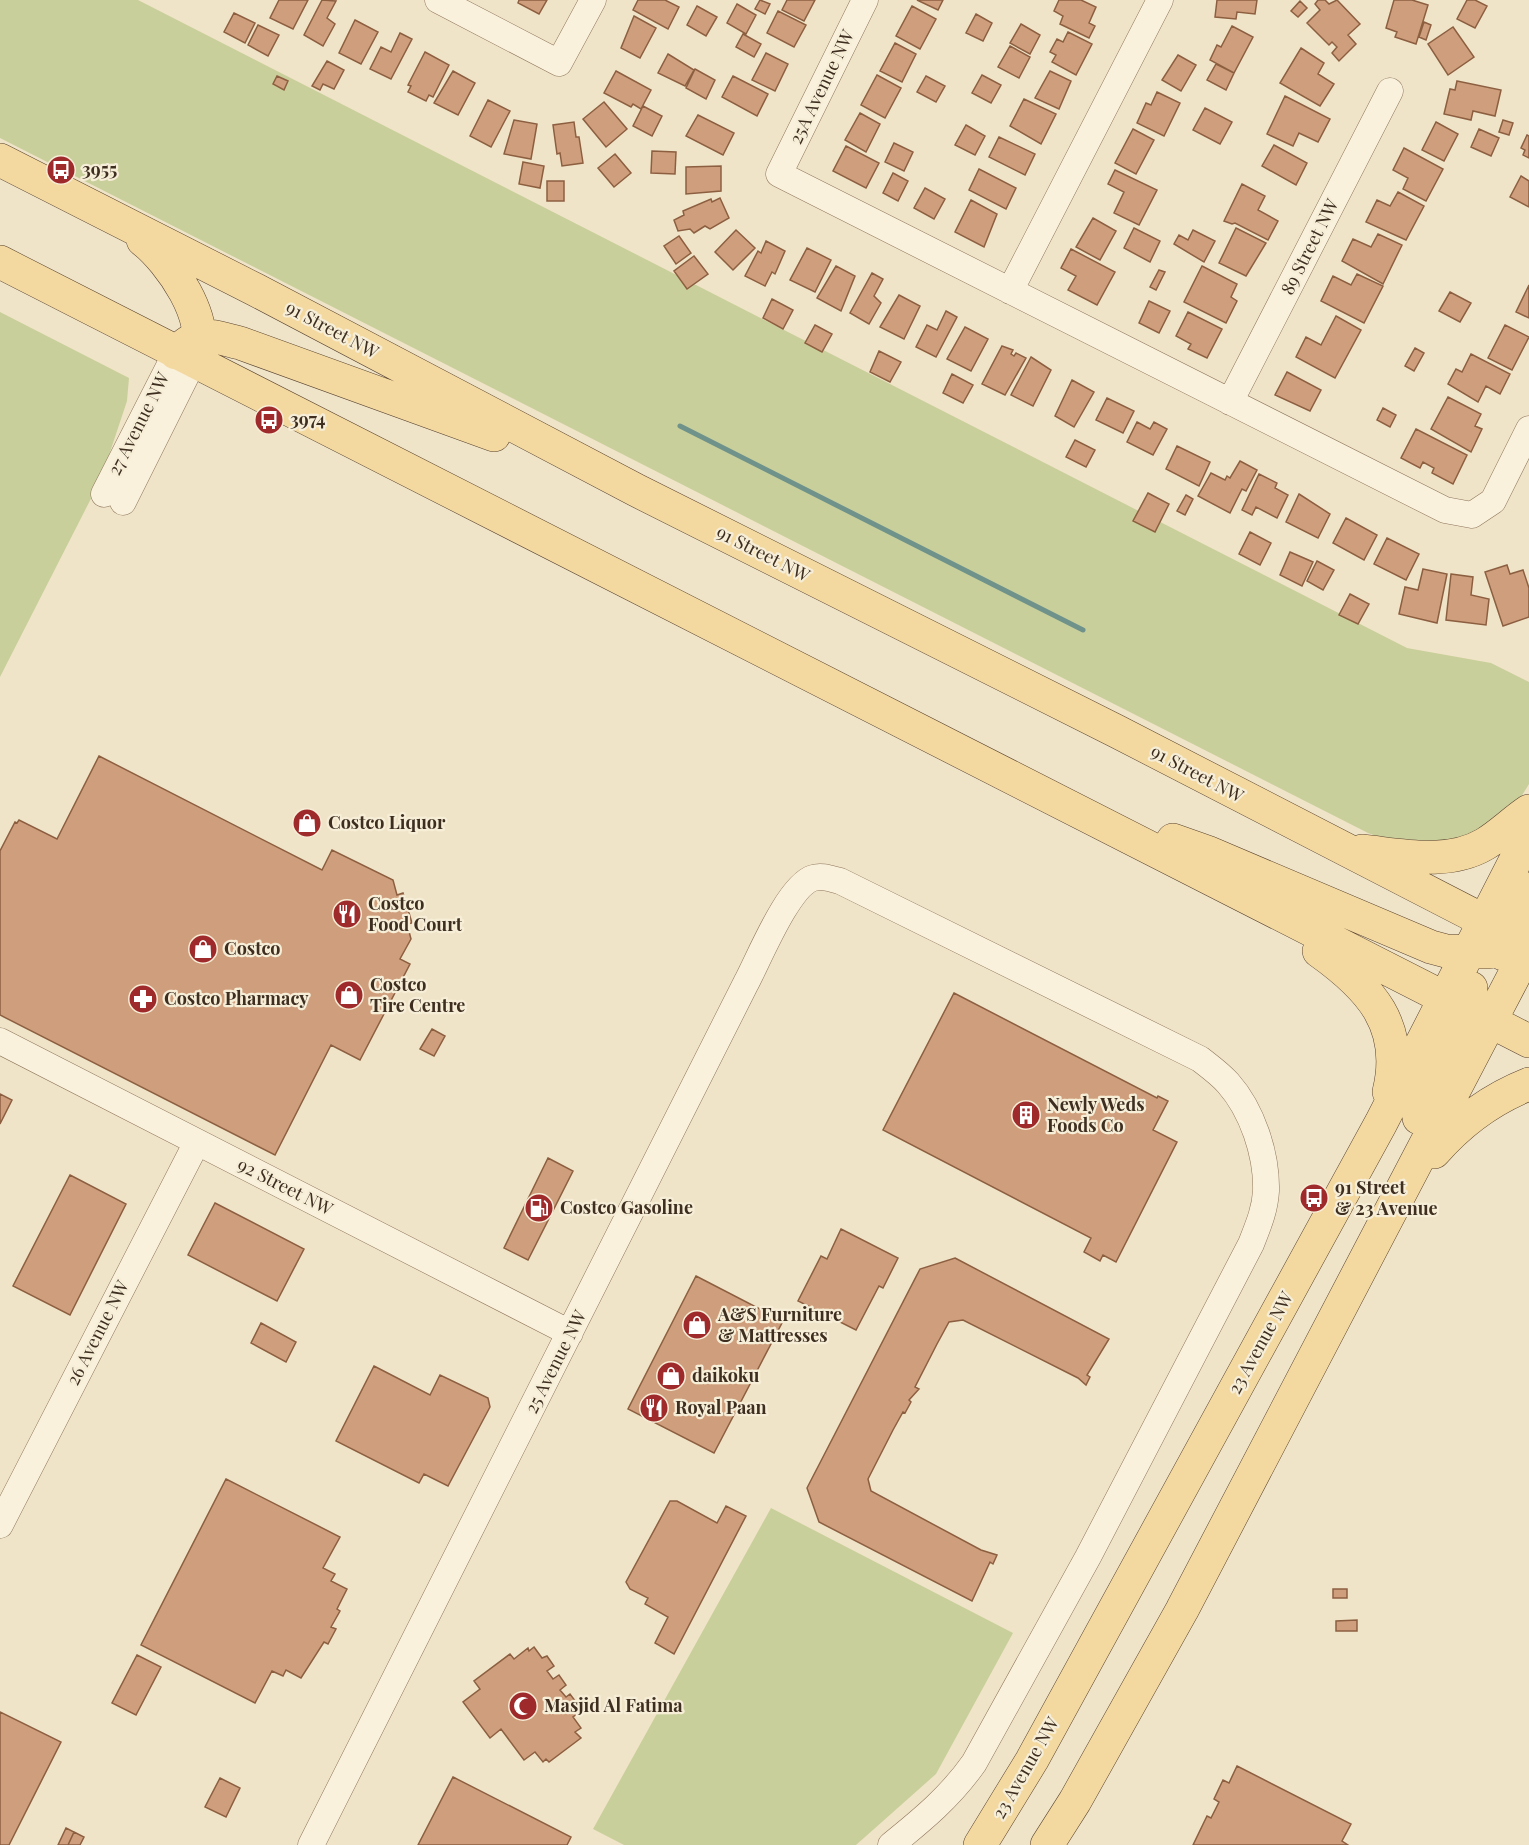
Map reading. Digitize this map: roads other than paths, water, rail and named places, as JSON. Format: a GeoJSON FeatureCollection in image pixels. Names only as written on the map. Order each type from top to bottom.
{"type":"FeatureCollection","features":[{"type":"Feature","properties":{"kind":"main road","name":"91 Street NW"},"geometry":{"type":"LineString","coordinates":[[0,160],[65,191],[636,490],[1118,732],[1339,848],[1504,943]]}},
{"type":"Feature","properties":{"kind":"main road"},"geometry":{"type":"LineString","coordinates":[[65,191],[137,236],[164,261],[186,294],[190,350]]}},
{"type":"Feature","properties":{"kind":"main road"},"geometry":{"type":"LineString","coordinates":[[0,262],[190,350],[1232,890],[1486,1001],[1529,1041]]}},
{"type":"Feature","properties":{"kind":"main road"},"geometry":{"type":"LineString","coordinates":[[190,350],[240,343],[476,428],[636,490]]}},
{"type":"Feature","properties":{"kind":"main road"},"geometry":{"type":"LineString","coordinates":[[1058,801],[1207,852],[1431,947],[1504,943]]}},
{"type":"Feature","properties":{"kind":"main road"},"geometry":{"type":"LineString","coordinates":[[1339,848],[1418,857],[1451,856],[1485,844],[1529,811]]}},
{"type":"Feature","properties":{"kind":"main road","name":"23 Avenue NW"},"geometry":{"type":"LineString","coordinates":[[1047,1845],[1075,1802],[1182,1610],[1407,1182],[1486,1001],[1504,943],[1529,834]]}},
{"type":"Feature","properties":{"kind":"main road"},"geometry":{"type":"LineString","coordinates":[[1325,1338],[1486,1001],[1504,943],[1529,889]]}},
{"type":"Feature","properties":{"kind":"main road"},"geometry":{"type":"LineString","coordinates":[[1232,890],[1363,985],[1386,1023],[1392,1039],[1394,1072],[1381,1123]]}},
{"type":"Feature","properties":{"kind":"main road","name":"23 Avenue NW"},"geometry":{"type":"LineString","coordinates":[[980,1845],[1032,1760],[1381,1123],[1486,1001]]}},
{"type":"Feature","properties":{"kind":"main road"},"geometry":{"type":"LineString","coordinates":[[1407,1182],[1457,1125],[1505,1094],[1529,1084]]}},
{"type":"Feature","properties":{"kind":"street"},"geometry":{"type":"LineString","coordinates":[[438,0],[559,63],[592,0]]}},
{"type":"Feature","properties":{"kind":"street","name":"25A Avenue NW"},"geometry":{"type":"LineString","coordinates":[[865,0],[779,174],[1011,291]]}},
{"type":"Feature","properties":{"kind":"street"},"geometry":{"type":"LineString","coordinates":[[1160,0],[1011,291],[1445,510],[1472,515],[1493,501],[1529,429]]}},
{"type":"Feature","properties":{"kind":"street","name":"89 Street NW"},"geometry":{"type":"LineString","coordinates":[[1230,402],[1390,92]]}},
{"type":"Feature","properties":{"kind":"street","name":"27 Avenue NW"},"geometry":{"type":"LineString","coordinates":[[113,498],[190,350]]}},
{"type":"Feature","properties":{"kind":"street","name":"25 Avenue NW"},"geometry":{"type":"LineString","coordinates":[[311,1845],[746,983],[793,895],[805,882],[824,877],[840,881],[1200,1059],[1229,1083],[1251,1118],[1260,1149],[1266,1191],[1262,1218],[1251,1244],[1089,1557],[974,1763],[955,1790],[934,1811],[891,1845]]}},
{"type":"Feature","properties":{"kind":"street","name":"92 Street NW"},"geometry":{"type":"LineString","coordinates":[[0,1041],[570,1333]]}},
{"type":"Feature","properties":{"kind":"street","name":"26 Avenue NW"},"geometry":{"type":"LineString","coordinates":[[0,1525],[197,1142]]}},
{"type":"Feature","properties":{"kind":"waterway"},"geometry":{"type":"LineString","coordinates":[[680,426],[1083,630]]}},
{"type":"Feature","properties":{"kind":"place","name":"3955"},"geometry":{"type":"Point","coordinates":[61,170]}},
{"type":"Feature","properties":{"kind":"place","name":"3974"},"geometry":{"type":"Point","coordinates":[269,420]}},
{"type":"Feature","properties":{"kind":"place","name":"Costco Liquor"},"geometry":{"type":"Point","coordinates":[307,823]}},
{"type":"Feature","properties":{"kind":"place","name":"Costco Food Court"},"geometry":{"type":"Point","coordinates":[347,914]}},
{"type":"Feature","properties":{"kind":"place","name":"Costco"},"geometry":{"type":"Point","coordinates":[203,949]}},
{"type":"Feature","properties":{"kind":"place","name":"Costco Tire Centre"},"geometry":{"type":"Point","coordinates":[349,995]}},
{"type":"Feature","properties":{"kind":"place","name":"Costco Pharmacy"},"geometry":{"type":"Point","coordinates":[143,999]}},
{"type":"Feature","properties":{"kind":"place","name":"Newly Weds Foods Co"},"geometry":{"type":"Point","coordinates":[1026,1115]}},
{"type":"Feature","properties":{"kind":"place","name":"91 Street & 23 Avenue"},"geometry":{"type":"Point","coordinates":[1314,1198]}},
{"type":"Feature","properties":{"kind":"place","name":"Costco Gasoline"},"geometry":{"type":"Point","coordinates":[539,1208]}},
{"type":"Feature","properties":{"kind":"place","name":"A&S Furniture & Mattresses"},"geometry":{"type":"Point","coordinates":[697,1325]}},
{"type":"Feature","properties":{"kind":"place","name":"daikoku"},"geometry":{"type":"Point","coordinates":[671,1376]}},
{"type":"Feature","properties":{"kind":"place","name":"Royal Paan"},"geometry":{"type":"Point","coordinates":[654,1408]}},
{"type":"Feature","properties":{"kind":"place","name":"Masjid Al Fatima"},"geometry":{"type":"Point","coordinates":[523,1706]}}]}
